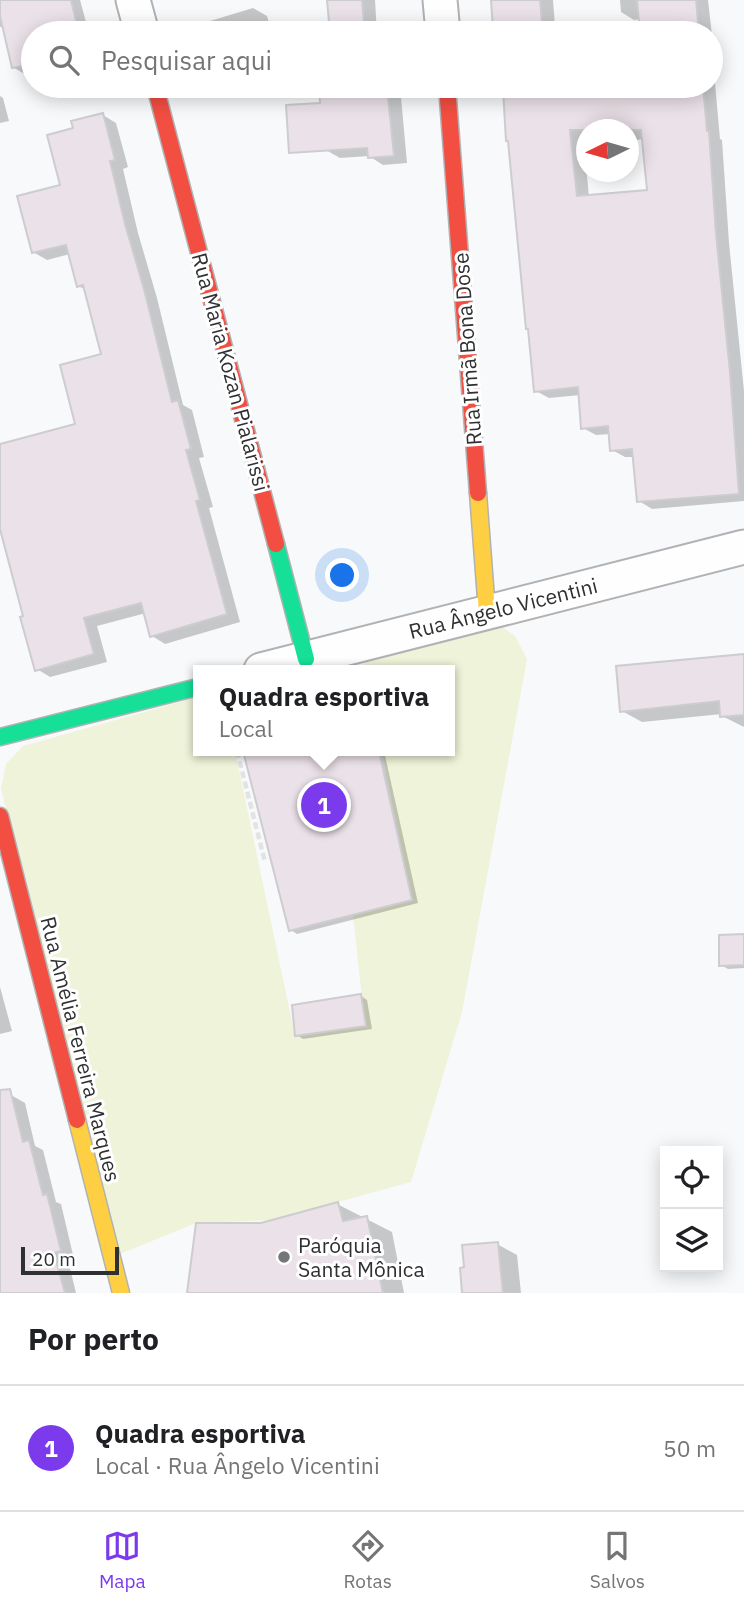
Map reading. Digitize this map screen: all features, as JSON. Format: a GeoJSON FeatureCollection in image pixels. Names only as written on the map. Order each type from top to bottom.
{"type":"FeatureCollection","features":[{"type":"Feature","properties":{"kind":"street"},"geometry":{"type":"LineString","coordinates":[[133,0],[139,21]]}},
{"type":"Feature","properties":{"kind":"street"},"geometry":{"type":"LineString","coordinates":[[440,0],[442,21]]}},
{"type":"Feature","properties":{"kind":"street","name":"Rua Maria Kozan Pialarissi"},"geometry":{"type":"LineString","coordinates":[[158,98],[306,659]]}},
{"type":"Feature","properties":{"kind":"street","name":"Rua Irmã Bona Dose"},"geometry":{"type":"LineString","coordinates":[[448,98],[487,612]]}},
{"type":"Feature","properties":{"kind":"street","name":"Rua Ângelo Vicentini"},"geometry":{"type":"LineString","coordinates":[[281,665],[744,547]]}},
{"type":"Feature","properties":{"kind":"street"},"geometry":{"type":"LineString","coordinates":[[0,737],[193,688]]}},
{"type":"Feature","properties":{"kind":"street","name":"Rua Amélia Ferreira Marques"},"geometry":{"type":"LineString","coordinates":[[0,816],[121,1293]]}},
{"type":"Feature","properties":{"kind":"path"},"geometry":{"type":"LineString","coordinates":[[238,756],[265,862]]}},
{"type":"Feature","properties":{"kind":"green space"},"geometry":{"type":"Polygon","coordinates":[[[490,618],[515,636],[527,659],[462,1012],[411,1182],[272,1220],[196,1223],[120,1254],[1,789],[6,764],[23,746],[193,698],[193,756],[236,756],[295,1036],[365,1026],[353,915],[412,900],[383,756],[455,756],[455,665],[365,665],[362,651],[490,618]]]}},
{"type":"Feature","properties":{"kind":"building"},"geometry":{"type":"Polygon","coordinates":[[[0,0],[71,0],[76,21],[21,21],[21,66],[12,68],[0,16],[0,0]]]}},
{"type":"Feature","properties":{"kind":"building"},"geometry":{"type":"Polygon","coordinates":[[[327,0],[362,0],[364,21],[329,21],[327,0]]]}},
{"type":"Feature","properties":{"kind":"building"},"geometry":{"type":"Polygon","coordinates":[[[491,0],[540,0],[542,21],[492,21],[491,0]]]}},
{"type":"Feature","properties":{"kind":"building"},"geometry":{"type":"Polygon","coordinates":[[[637,0],[696,0],[698,21],[639,21],[637,0]]]}},
{"type":"Feature","properties":{"kind":"building"},"geometry":{"type":"Polygon","coordinates":[[[320,98],[388,98],[394,156],[368,158],[367,148],[289,153],[286,105],[320,103],[320,98]]]}},
{"type":"Feature","properties":{"kind":"building"},"geometry":{"type":"Polygon","coordinates":[[[504,98],[704,98],[739,494],[637,502],[632,449],[610,451],[608,426],[581,429],[578,387],[534,392],[504,98]]]}},
{"type":"Feature","properties":{"kind":"building"},"geometry":{"type":"Polygon","coordinates":[[[103,113],[115,160],[110,161],[125,224],[172,402],[178,400],[191,449],[186,450],[200,500],[196,501],[227,614],[150,637],[141,603],[84,618],[94,654],[35,671],[0,529],[0,444],[75,424],[60,365],[101,354],[83,285],[77,287],[66,245],[32,253],[17,196],[60,185],[47,135],[73,128],[71,121],[103,113]]]}},
{"type":"Feature","properties":{"kind":"building"},"geometry":{"type":"Polygon","coordinates":[[[744,654],[744,715],[720,717],[719,701],[620,712],[616,666],[744,654]]]}},
{"type":"Feature","properties":{"kind":"building"},"geometry":{"type":"Polygon","coordinates":[[[244,756],[380,756],[412,900],[289,931],[244,756]]]}},
{"type":"Feature","properties":{"kind":"building"},"geometry":{"type":"Polygon","coordinates":[[[744,934],[744,965],[719,966],[719,935],[744,934]]]}},
{"type":"Feature","properties":{"kind":"building"},"geometry":{"type":"Polygon","coordinates":[[[361,994],[366,1026],[295,1036],[292,1005],[361,994]]]}},
{"type":"Feature","properties":{"kind":"building"},"geometry":{"type":"Polygon","coordinates":[[[10,1089],[23,1142],[29,1140],[43,1195],[47,1194],[61,1251],[54,1253],[65,1293],[0,1293],[0,1090],[10,1089]]]}},
{"type":"Feature","properties":{"kind":"building","name":"Paróquia Santa Mônica"},"geometry":{"type":"Polygon","coordinates":[[[338,1202],[343,1221],[367,1216],[383,1293],[187,1293],[196,1223],[261,1223],[338,1202]]]}},
{"type":"Feature","properties":{"kind":"building"},"geometry":{"type":"Polygon","coordinates":[[[498,1242],[503,1293],[462,1293],[462,1245],[498,1242]]]}},
{"type":"Feature","properties":{"kind":"traffic: fast"},"geometry":{"type":"LineString","coordinates":[[276,544],[306,659]]}},
{"type":"Feature","properties":{"kind":"traffic: fast"},"geometry":{"type":"LineString","coordinates":[[0,737],[193,688]]}},
{"type":"Feature","properties":{"kind":"traffic: slow"},"geometry":{"type":"LineString","coordinates":[[478,493],[487,612]]}},
{"type":"Feature","properties":{"kind":"traffic: slow"},"geometry":{"type":"LineString","coordinates":[[77,1120],[121,1293]]}},
{"type":"Feature","properties":{"kind":"traffic: jam"},"geometry":{"type":"LineString","coordinates":[[158,98],[276,544]]}},
{"type":"Feature","properties":{"kind":"traffic: jam"},"geometry":{"type":"LineString","coordinates":[[448,98],[478,493]]}},
{"type":"Feature","properties":{"kind":"traffic: jam"},"geometry":{"type":"LineString","coordinates":[[0,816],[77,1120]]}},
{"type":"Feature","properties":{"kind":"place","name":"Quadra esportiva"},"geometry":{"type":"Point","coordinates":[324,805]}},
{"type":"Feature","properties":{"kind":"place","name":"Paróquia Santa Mônica"},"geometry":{"type":"Point","coordinates":[284,1257]}}]}
